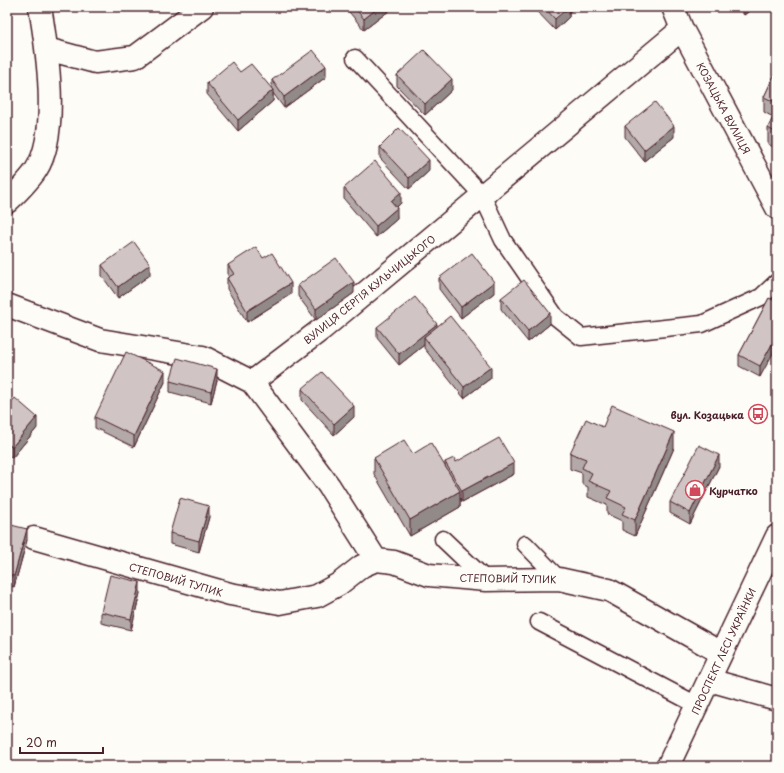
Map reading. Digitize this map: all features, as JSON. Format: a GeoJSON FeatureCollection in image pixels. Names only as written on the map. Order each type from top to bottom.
{"type":"FeatureCollection","features":[{"type":"Feature","properties":{"kind":"street"},"geometry":{"type":"LineString","coordinates":[[7,202],[36,170],[45,150],[50,112],[47,49],[40,7]]}},
{"type":"Feature","properties":{"kind":"street"},"geometry":{"type":"LineString","coordinates":[[47,49],[95,62],[135,57],[202,7]]}},
{"type":"Feature","properties":{"kind":"street","name":"КОЗАЦЬКА ВУЛИЦЯ"},"geometry":{"type":"LineString","coordinates":[[673,7],[682,29],[777,208]]}},
{"type":"Feature","properties":{"kind":"street","name":"ВУЛИЦЯ СЕРГІЯ КУЛЬЧИЦЬКОГО"},"geometry":{"type":"LineString","coordinates":[[252,382],[322,329],[682,29]]}},
{"type":"Feature","properties":{"kind":"street"},"geometry":{"type":"LineString","coordinates":[[7,305],[100,340],[203,357],[252,382],[329,486],[376,560]]}},
{"type":"Feature","properties":{"kind":"street","name":"ПРОСПЕКТ ЛЕСІ УКРАЇНКИ"},"geometry":{"type":"LineString","coordinates":[[668,766],[777,536]]}},
{"type":"Feature","properties":{"kind":"street","name":"СТЕПОВИЙ ТУПИК"},"geometry":{"type":"LineString","coordinates":[[34,538],[230,594],[280,603],[317,596],[340,584],[362,566],[376,560],[394,562],[429,575],[486,580],[559,578],[609,590],[722,653]]}},
{"type":"Feature","properties":{"kind":"street"},"geometry":{"type":"LineString","coordinates":[[709,680],[777,699]]}},
{"type":"Feature","properties":{"kind":"lane"},"geometry":{"type":"LineString","coordinates":[[355,58],[482,195],[503,240],[556,317],[581,337],[702,324],[761,296],[777,282]]}},
{"type":"Feature","properties":{"kind":"lane"},"geometry":{"type":"LineString","coordinates":[[443,539],[486,580]]}},
{"type":"Feature","properties":{"kind":"lane"},"geometry":{"type":"LineString","coordinates":[[525,544],[559,578]]}},
{"type":"Feature","properties":{"kind":"lane"},"geometry":{"type":"LineString","coordinates":[[539,622],[697,705]]}},
{"type":"Feature","properties":{"kind":"building"},"geometry":{"type":"Polygon","coordinates":[[[354,7],[379,7],[364,19],[354,7]]]}},
{"type":"Feature","properties":{"kind":"building"},"geometry":{"type":"Polygon","coordinates":[[[544,7],[569,7],[555,19],[544,7]]]}},
{"type":"Feature","properties":{"kind":"building"},"geometry":{"type":"Polygon","coordinates":[[[313,50],[326,66],[284,97],[272,80],[313,50]]]}},
{"type":"Feature","properties":{"kind":"building"},"geometry":{"type":"Polygon","coordinates":[[[424,50],[452,79],[425,104],[397,75],[424,50]]]}},
{"type":"Feature","properties":{"kind":"building"},"geometry":{"type":"Polygon","coordinates":[[[232,62],[240,72],[251,64],[273,90],[238,120],[207,83],[232,62]]]}},
{"type":"Feature","properties":{"kind":"building"},"geometry":{"type":"Polygon","coordinates":[[[777,69],[777,103],[764,97],[777,69]]]}},
{"type":"Feature","properties":{"kind":"building"},"geometry":{"type":"Polygon","coordinates":[[[655,102],[674,126],[644,150],[625,126],[655,102]]]}},
{"type":"Feature","properties":{"kind":"building"},"geometry":{"type":"Polygon","coordinates":[[[777,109],[777,133],[768,128],[777,109]]]}},
{"type":"Feature","properties":{"kind":"building"},"geometry":{"type":"Polygon","coordinates":[[[399,128],[429,160],[409,178],[380,147],[399,128]]]}},
{"type":"Feature","properties":{"kind":"building"},"geometry":{"type":"Polygon","coordinates":[[[375,161],[401,192],[391,201],[397,208],[376,226],[344,188],[375,161]]]}},
{"type":"Feature","properties":{"kind":"building"},"geometry":{"type":"Polygon","coordinates":[[[134,242],[150,264],[118,287],[102,265],[134,242]]]}},
{"type":"Feature","properties":{"kind":"building"},"geometry":{"type":"Polygon","coordinates":[[[256,247],[263,258],[272,253],[291,283],[247,311],[227,278],[234,274],[228,265],[256,247]]]}},
{"type":"Feature","properties":{"kind":"building"},"geometry":{"type":"Polygon","coordinates":[[[472,253],[494,282],[461,307],[439,278],[472,253]]]}},
{"type":"Feature","properties":{"kind":"building"},"geometry":{"type":"Polygon","coordinates":[[[336,258],[354,282],[316,309],[298,285],[336,258]]]}},
{"type":"Feature","properties":{"kind":"building"},"geometry":{"type":"Polygon","coordinates":[[[524,280],[550,313],[528,331],[501,298],[524,280]]]}},
{"type":"Feature","properties":{"kind":"building"},"geometry":{"type":"Polygon","coordinates":[[[415,297],[437,324],[399,354],[377,327],[415,297]]]}},
{"type":"Feature","properties":{"kind":"building"},"geometry":{"type":"Polygon","coordinates":[[[769,298],[777,302],[777,335],[760,366],[739,355],[769,298]]]}},
{"type":"Feature","properties":{"kind":"building"},"geometry":{"type":"Polygon","coordinates":[[[450,316],[491,367],[464,387],[424,337],[450,316]]]}},
{"type":"Feature","properties":{"kind":"building"},"geometry":{"type":"Polygon","coordinates":[[[126,352],[165,371],[134,436],[95,417],[126,352]]]}},
{"type":"Feature","properties":{"kind":"building"},"geometry":{"type":"Polygon","coordinates":[[[177,358],[217,369],[211,392],[170,381],[177,358]]]}},
{"type":"Feature","properties":{"kind":"building"},"geometry":{"type":"Polygon","coordinates":[[[322,372],[354,406],[334,424],[302,389],[322,372]]]}},
{"type":"Feature","properties":{"kind":"building"},"geometry":{"type":"Polygon","coordinates":[[[15,398],[37,417],[12,447],[7,443],[7,407],[15,398]]]}},
{"type":"Feature","properties":{"kind":"building"},"geometry":{"type":"Polygon","coordinates":[[[612,405],[674,432],[635,520],[622,514],[626,507],[607,498],[611,491],[588,481],[592,473],[582,468],[586,459],[570,453],[586,419],[603,427],[612,405]]]}},
{"type":"Feature","properties":{"kind":"building"},"geometry":{"type":"Polygon","coordinates":[[[499,438],[514,463],[462,491],[445,462],[454,458],[456,462],[499,438]]]}},
{"type":"Feature","properties":{"kind":"building"},"geometry":{"type":"Polygon","coordinates":[[[404,440],[413,454],[431,443],[460,491],[410,520],[374,458],[404,440]]]}},
{"type":"Feature","properties":{"kind":"building","name":"Курчатко"},"geometry":{"type":"Polygon","coordinates":[[[699,445],[719,455],[690,513],[670,502],[699,445]]]}},
{"type":"Feature","properties":{"kind":"building"},"geometry":{"type":"Polygon","coordinates":[[[180,498],[209,506],[199,541],[170,533],[180,498]]]}},
{"type":"Feature","properties":{"kind":"building"},"geometry":{"type":"Polygon","coordinates":[[[7,524],[27,529],[14,576],[7,574],[7,524]]]}},
{"type":"Feature","properties":{"kind":"building"},"geometry":{"type":"Polygon","coordinates":[[[110,575],[140,582],[131,619],[101,612],[110,575]]]}},
{"type":"Feature","properties":{"kind":"place","name":"вул. Козацька"},"geometry":{"type":"Point","coordinates":[758,414]}},
{"type":"Feature","properties":{"kind":"place","name":"Курчатко"},"geometry":{"type":"Point","coordinates":[695,490]}}]}
